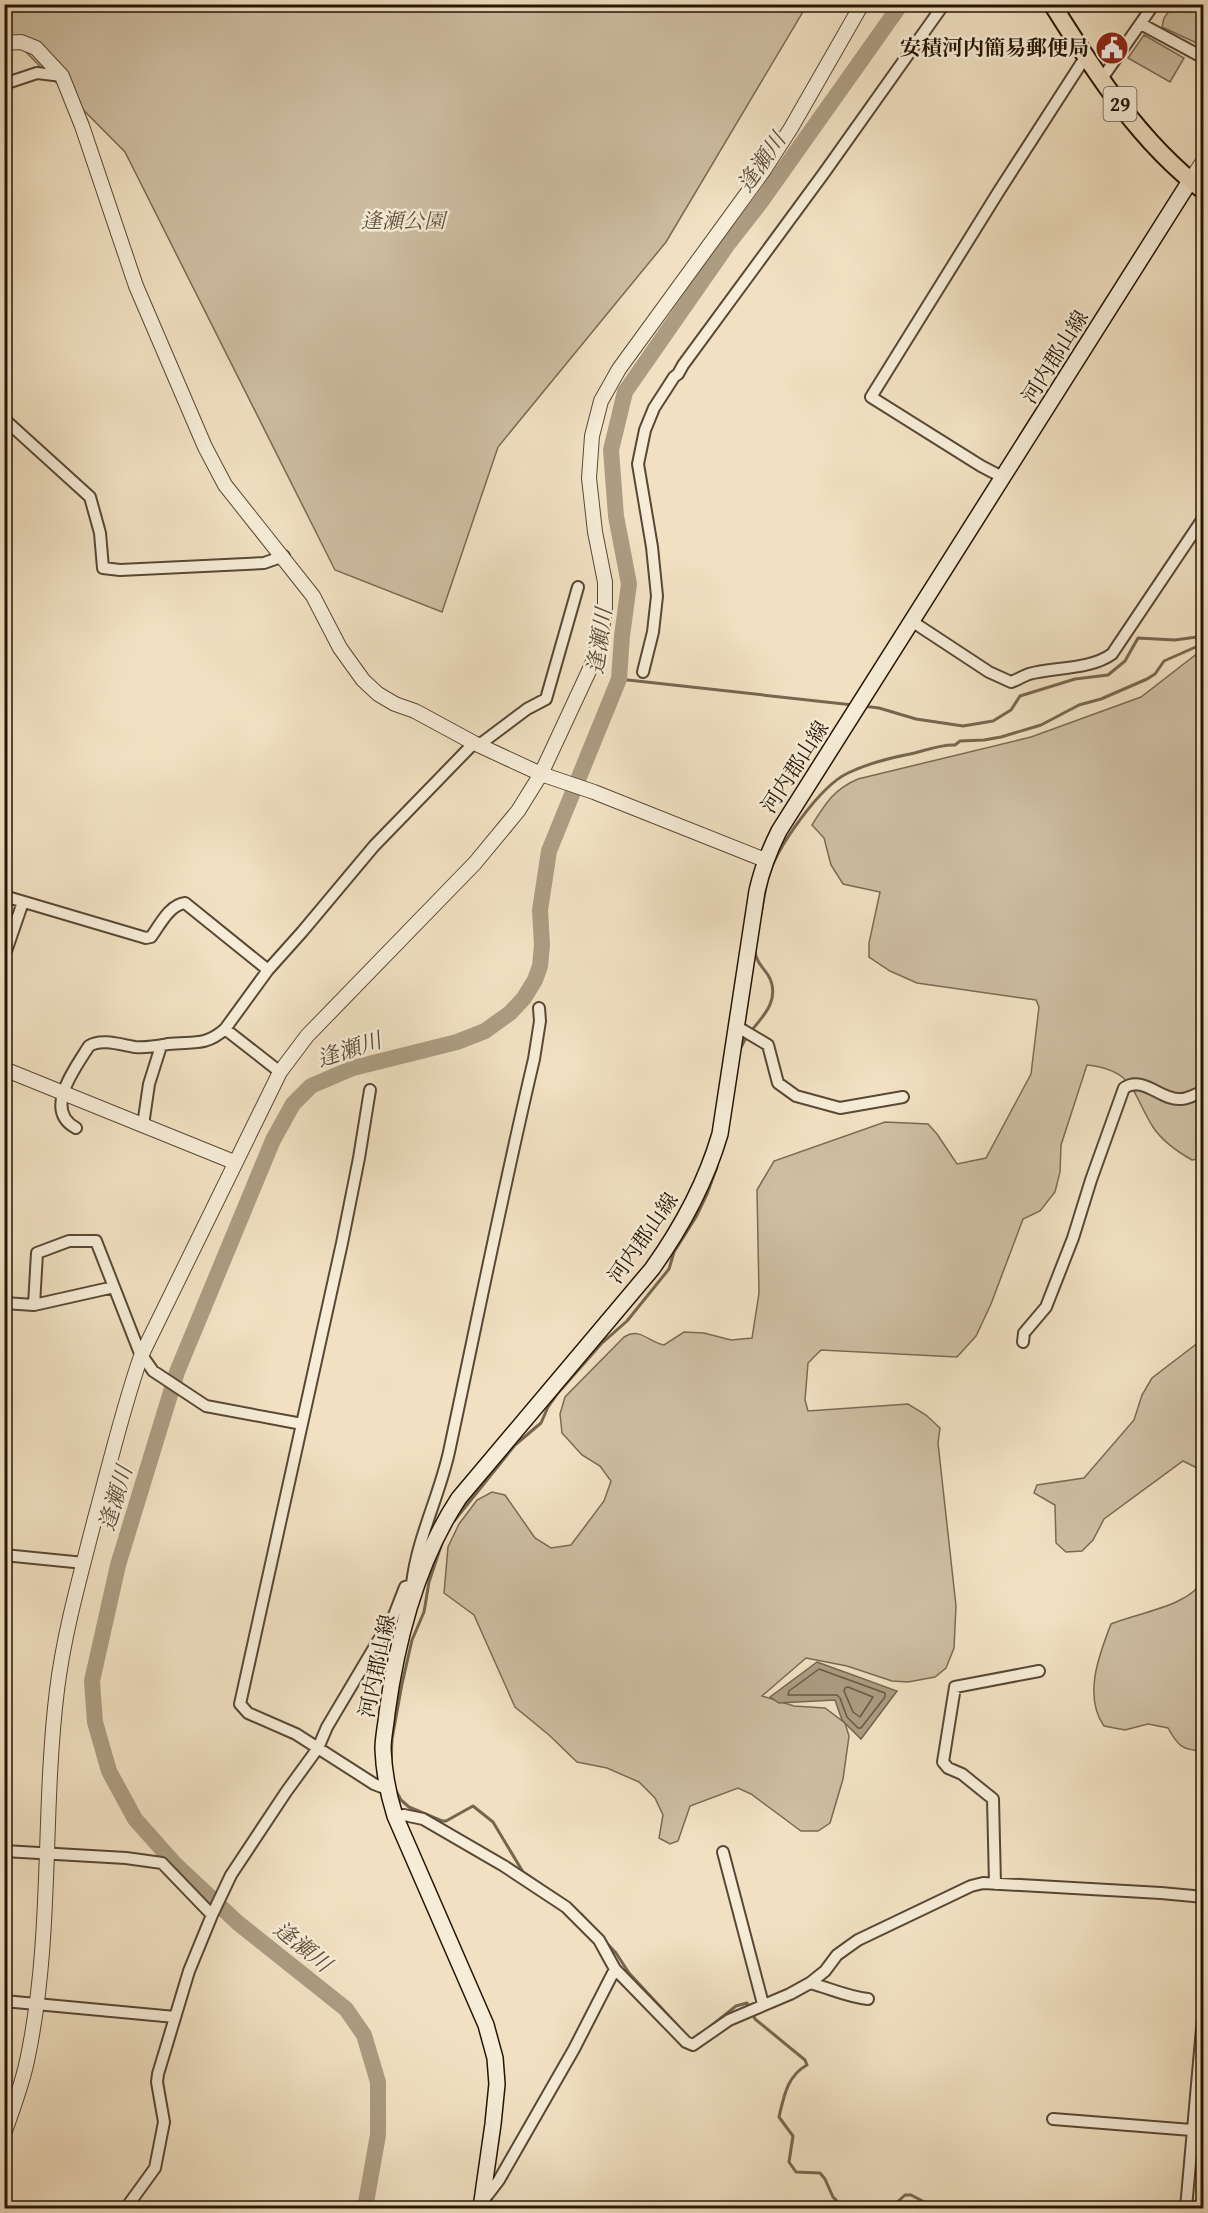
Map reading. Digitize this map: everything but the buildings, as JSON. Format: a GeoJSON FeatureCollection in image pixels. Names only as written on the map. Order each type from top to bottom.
{"type":"FeatureCollection","features":[{"type":"Feature","properties":{"kind":"main road","name":"29"},"geometry":{"type":"LineString","coordinates":[[1052,4],[1101,80],[1143,134],[1197,186]]}},
{"type":"Feature","properties":{"kind":"main road","name":"河内郡山線"},"geometry":{"type":"LineString","coordinates":[[482,2205],[497,2084],[495,2058],[486,2025],[395,1816],[387,1788],[383,1747],[390,1692],[415,1583],[442,1523],[459,1498],[652,1269],[683,1223],[701,1189],[717,1145],[757,891],[765,860],[779,831],[1004,478],[1197,186]]}},
{"type":"Feature","properties":{"kind":"street"},"geometry":{"type":"LineString","coordinates":[[4,2134],[28,2058],[38,2003],[57,1690],[70,1616],[129,1392],[141,1356],[280,1072],[307,1036],[475,863],[545,775],[595,658],[602,630],[605,582],[595,532],[589,478],[592,436],[602,401],[619,369],[764,170],[791,128],[862,4]]}},
{"type":"Feature","properties":{"kind":"street"},"geometry":{"type":"LineString","coordinates":[[643,672],[653,632],[657,596],[652,547],[638,464],[645,430],[654,408],[682,365],[944,4]]}},
{"type":"Feature","properties":{"kind":"street"},"geometry":{"type":"LineString","coordinates":[[1101,80],[1154,4]]}},
{"type":"Feature","properties":{"kind":"street"},"geometry":{"type":"LineString","coordinates":[[1141,24],[1203,58]]}},
{"type":"Feature","properties":{"kind":"street"},"geometry":{"type":"LineString","coordinates":[[4,43],[21,42],[36,48],[62,76],[82,126],[136,286],[205,447],[225,485],[284,556],[313,596],[340,648],[363,680],[387,699],[415,711],[476,744],[545,775],[594,792],[765,860]]}},
{"type":"Feature","properties":{"kind":"street"},"geometry":{"type":"LineString","coordinates":[[1004,478],[871,397],[999,190],[1086,56]]}},
{"type":"Feature","properties":{"kind":"street"},"geometry":{"type":"LineString","coordinates":[[4,84],[37,73],[62,76]]}},
{"type":"Feature","properties":{"kind":"street"},"geometry":{"type":"LineString","coordinates":[[1197,186],[1203,160]]}},
{"type":"Feature","properties":{"kind":"street"},"geometry":{"type":"LineString","coordinates":[[4,419],[90,497],[100,533],[103,568],[120,570],[264,563],[284,556]]}},
{"type":"Feature","properties":{"kind":"street"},"geometry":{"type":"LineString","coordinates":[[912,622],[989,672],[1011,682],[1029,674],[1060,670],[1103,659],[1112,654],[1203,517]]}},
{"type":"Feature","properties":{"kind":"street"},"geometry":{"type":"LineString","coordinates":[[76,1128],[65,1118],[61,1099],[70,1077],[89,1046],[94,1043],[138,1047],[161,1046],[204,1042],[217,1036],[225,1029],[268,970],[374,846],[476,744],[527,709],[546,699],[578,587]]}},
{"type":"Feature","properties":{"kind":"street"},"geometry":{"type":"LineString","coordinates":[[4,896],[146,938],[151,937],[171,910],[185,903],[268,970]]}},
{"type":"Feature","properties":{"kind":"street"},"geometry":{"type":"LineString","coordinates":[[4,957],[22,902]]}},
{"type":"Feature","properties":{"kind":"street"},"geometry":{"type":"LineString","coordinates":[[126,2208],[154,2168],[164,2122],[157,2082],[158,2074],[189,1971],[212,1914],[230,1879],[286,1792],[318,1748],[327,1727],[391,1623],[405,1587],[415,1583],[416,1554],[430,1517],[449,1452],[483,1284],[534,1059],[540,1021],[539,1008]]}},
{"type":"Feature","properties":{"kind":"street"},"geometry":{"type":"LineString","coordinates":[[736,1026],[768,1045],[778,1083],[796,1096],[840,1108],[903,1097]]}},
{"type":"Feature","properties":{"kind":"street"},"geometry":{"type":"LineString","coordinates":[[225,1029],[280,1072]]}},
{"type":"Feature","properties":{"kind":"street"},"geometry":{"type":"LineString","coordinates":[[142,1125],[149,1084],[161,1046]]}},
{"type":"Feature","properties":{"kind":"street"},"geometry":{"type":"LineString","coordinates":[[6,1074],[63,1093],[234,1162]]}},
{"type":"Feature","properties":{"kind":"street"},"geometry":{"type":"LineString","coordinates":[[1023,1342],[1024,1333],[1046,1307],[1073,1238],[1124,1088],[1130,1084],[1138,1084],[1181,1100],[1203,1092]]}},
{"type":"Feature","properties":{"kind":"street"},"geometry":{"type":"LineString","coordinates":[[370,1090],[342,1243],[240,1704],[248,1713],[297,1734],[374,1784],[387,1788]]}},
{"type":"Feature","properties":{"kind":"street"},"geometry":{"type":"LineString","coordinates":[[34,1305],[37,1253],[69,1241],[96,1241],[141,1356],[153,1371],[206,1406],[302,1424]]}},
{"type":"Feature","properties":{"kind":"street"},"geometry":{"type":"LineString","coordinates":[[4,1304],[34,1305],[114,1287]]}},
{"type":"Feature","properties":{"kind":"street"},"geometry":{"type":"LineString","coordinates":[[4,1556],[84,1563]]}},
{"type":"Feature","properties":{"kind":"street"},"geometry":{"type":"LineString","coordinates":[[994,1884],[993,1799],[962,1774],[948,1768],[943,1762],[955,1687],[1039,1671]]}},
{"type":"Feature","properties":{"kind":"street"},"geometry":{"type":"LineString","coordinates":[[395,1816],[404,1815],[423,1819],[523,1878],[566,1907],[599,1940],[615,1969],[686,2042],[693,2045],[729,2020],[810,1983],[825,1971],[837,1955],[858,1940],[971,1886],[983,1883],[1203,1897]]}},
{"type":"Feature","properties":{"kind":"street"},"geometry":{"type":"LineString","coordinates":[[4,1851],[126,1858],[162,1863],[212,1914]]}},
{"type":"Feature","properties":{"kind":"street"},"geometry":{"type":"LineString","coordinates":[[723,1852],[763,2004]]}},
{"type":"Feature","properties":{"kind":"street"},"geometry":{"type":"LineString","coordinates":[[482,2205],[499,2180],[574,2049],[615,1969]]}},
{"type":"Feature","properties":{"kind":"street"},"geometry":{"type":"LineString","coordinates":[[810,1983],[838,1990],[857,1998],[868,1999]]}},
{"type":"Feature","properties":{"kind":"street"},"geometry":{"type":"LineString","coordinates":[[4,2001],[175,2017]]}},
{"type":"Feature","properties":{"kind":"street"},"geometry":{"type":"LineString","coordinates":[[1186,2208],[1198,2131],[1203,2006]]}},
{"type":"Feature","properties":{"kind":"street"},"geometry":{"type":"LineString","coordinates":[[1053,2119],[1198,2131]]}},
{"type":"Feature","properties":{"kind":"green space"},"geometry":{"type":"Polygon","coordinates":[[[1174,4],[1203,5],[1203,46],[1162,27],[1164,18],[1174,4]]]}},
{"type":"Feature","properties":{"kind":"green space","name":"逢瀬公園"},"geometry":{"type":"Polygon","coordinates":[[[4,5],[807,5],[666,242],[498,447],[442,612],[335,570],[125,152],[5,31],[4,5]]]}},
{"type":"Feature","properties":{"kind":"green space"},"geometry":{"type":"Polygon","coordinates":[[[1144,35],[1184,58],[1170,82],[1128,58],[1144,35]]]}},
{"type":"Feature","properties":{"kind":"green space"},"geometry":{"type":"Polygon","coordinates":[[[1203,649],[1203,1158],[1192,1160],[1161,1137],[1146,1115],[1136,1094],[1123,1078],[1115,1072],[1087,1065],[1061,1145],[1060,1172],[1055,1192],[1040,1211],[1023,1219],[991,1304],[976,1336],[957,1357],[821,1350],[808,1363],[805,1400],[808,1411],[908,1404],[926,1415],[940,1428],[938,1443],[956,1606],[954,1648],[946,1668],[935,1677],[908,1682],[892,1681],[847,1666],[806,1658],[762,1696],[794,1706],[825,1708],[845,1723],[849,1736],[843,1779],[830,1823],[818,1831],[801,1831],[751,1794],[738,1788],[690,1806],[678,1841],[670,1844],[659,1838],[663,1815],[655,1798],[639,1782],[607,1768],[577,1762],[515,1707],[474,1615],[444,1593],[448,1547],[459,1524],[477,1500],[492,1492],[505,1495],[535,1538],[551,1548],[571,1545],[604,1501],[611,1481],[600,1466],[582,1455],[562,1433],[560,1414],[565,1397],[624,1337],[630,1334],[640,1334],[664,1345],[684,1332],[704,1333],[731,1340],[752,1338],[759,1293],[757,1190],[774,1161],[885,1122],[928,1124],[957,1164],[986,1158],[1031,1074],[1039,1007],[1036,1000],[917,983],[890,971],[869,957],[869,943],[880,892],[843,884],[831,865],[824,838],[812,825],[831,798],[843,787],[858,779],[1031,737],[1141,697],[1203,649]]]}},
{"type":"Feature","properties":{"kind":"green space"},"geometry":{"type":"Polygon","coordinates":[[[1203,1339],[1203,1471],[1183,1461],[1104,1519],[1093,1540],[1082,1551],[1066,1552],[1056,1543],[1055,1505],[1034,1493],[1037,1485],[1084,1478],[1134,1420],[1142,1395],[1152,1378],[1203,1339]]]}},
{"type":"Feature","properties":{"kind":"green space"},"geometry":{"type":"Polygon","coordinates":[[[1203,1580],[1203,1751],[1190,1750],[1181,1746],[1168,1728],[1148,1724],[1125,1730],[1104,1726],[1098,1714],[1094,1689],[1098,1662],[1111,1624],[1175,1602],[1196,1589],[1203,1580]]]}},
{"type":"Feature","properties":{"kind":"water"},"geometry":{"type":"Polygon","coordinates":[[[817,1662],[897,1691],[861,1739],[842,1720],[835,1700],[779,1703],[770,1697],[817,1662]]]}},
{"type":"Feature","properties":{"kind":"waterway","name":"逢瀬川"},"geometry":{"type":"LineString","coordinates":[[365,2208],[378,2135],[378,2082],[364,2035],[346,2009],[238,1923],[175,1864],[135,1819],[109,1771],[95,1722],[92,1681],[118,1565],[177,1372],[273,1140],[293,1104],[311,1086],[353,1068],[457,1042],[485,1031],[510,1013],[524,998],[535,980],[540,966],[542,945],[540,910],[549,851],[619,679],[629,584],[616,516],[611,450],[625,392],[728,244],[760,203],[901,4]]}},
{"type":"Feature","properties":{"kind":"waterway"},"geometry":{"type":"LineString","coordinates":[[761,914],[768,878],[789,835],[812,804],[837,780],[848,773],[878,762],[955,745],[960,741],[1001,737],[1041,725],[1079,705],[1101,699],[1147,679],[1155,674],[1164,661],[1198,646],[1203,636]]}},
{"type":"Feature","properties":{"kind":"waterway"},"geometry":{"type":"LineString","coordinates":[[862,706],[879,708],[916,719],[963,726],[993,721],[1011,710],[1020,696],[1075,679],[1108,675],[1125,661],[1138,638],[1175,640],[1204,636]]}},
{"type":"Feature","properties":{"kind":"waterway"},"geometry":{"type":"LineString","coordinates":[[619,679],[853,705]]}},
{"type":"Feature","properties":{"kind":"waterway"},"geometry":{"type":"LineString","coordinates":[[751,1031],[770,1005],[773,991],[772,983],[758,961],[755,950]]}},
{"type":"Feature","properties":{"kind":"waterway"},"geometry":{"type":"LineString","coordinates":[[740,1049],[747,1036]]}},
{"type":"Feature","properties":{"kind":"waterway"},"geometry":{"type":"LineString","coordinates":[[454,1521],[515,1445],[541,1423],[558,1393],[601,1344],[627,1321],[669,1269],[674,1252],[696,1217],[717,1167]]}},
{"type":"Feature","properties":{"kind":"waterway"},"geometry":{"type":"LineString","coordinates":[[391,1762],[392,1739],[412,1640],[424,1612],[429,1582],[442,1543]]}},
{"type":"Feature","properties":{"kind":"waterway"},"geometry":{"type":"LineString","coordinates":[[395,1789],[401,1800],[409,1807],[442,1821],[473,1806],[493,1822],[523,1872],[537,1882]]}},
{"type":"Feature","properties":{"kind":"waterway"},"geometry":{"type":"LineString","coordinates":[[581,1914],[591,1925]]}},
{"type":"Feature","properties":{"kind":"waterway"},"geometry":{"type":"LineString","coordinates":[[603,1939],[616,1953],[629,1973],[691,2040],[701,2033]]}},
{"type":"Feature","properties":{"kind":"waterway"},"geometry":{"type":"LineString","coordinates":[[711,2026],[736,2006],[747,2003],[755,2019],[805,2060],[807,2065],[795,2075],[787,2087],[779,2117],[793,2136],[789,2162],[796,2172],[820,2173],[833,2197],[844,2208]]}},
{"type":"Feature","properties":{"kind":"waterway"},"geometry":{"type":"LineString","coordinates":[[891,2208],[905,2195],[911,2195],[936,2208]]}},
{"type":"Feature","properties":{"kind":"place","name":"安積河内簡易郵便局"},"geometry":{"type":"Point","coordinates":[1112,48]}}]}
